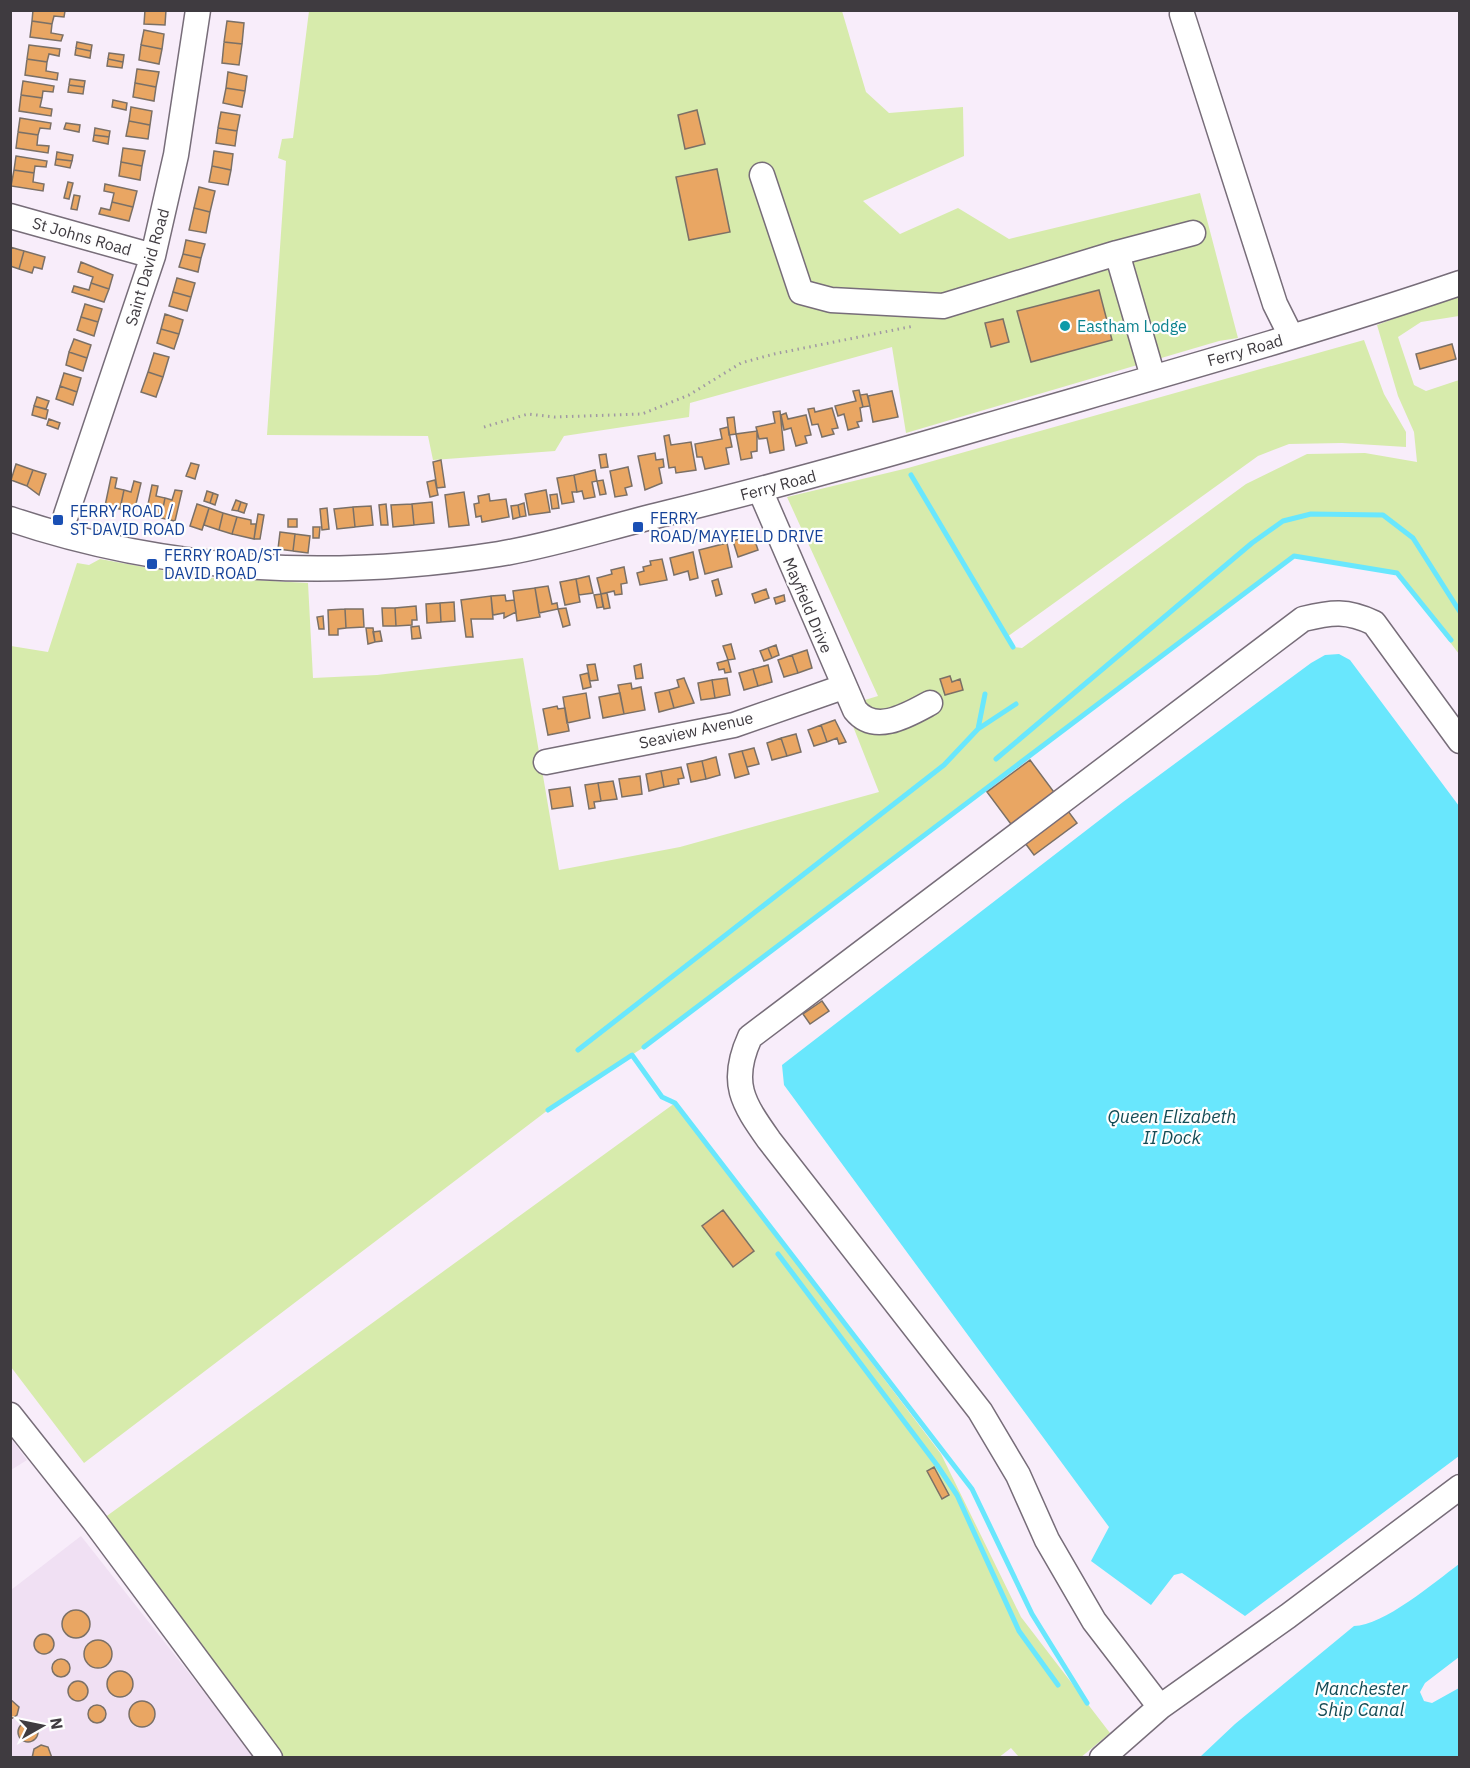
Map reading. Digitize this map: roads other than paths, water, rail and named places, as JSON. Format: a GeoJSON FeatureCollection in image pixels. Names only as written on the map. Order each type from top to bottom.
{"type":"FeatureCollection","features":[{"type":"Feature","properties":{"kind":"street","name":"Saint David Road"},"geometry":{"type":"LineString","coordinates":[[66,515],[153,256],[176,155],[198,10]]}},
{"type":"Feature","properties":{"kind":"street"},"geometry":{"type":"LineString","coordinates":[[1182,14],[1275,304],[1291,336]]}},
{"type":"Feature","properties":{"kind":"street"},"geometry":{"type":"LineString","coordinates":[[762,175],[801,292],[831,300],[881,305],[943,306],[1117,253],[1193,233]]}},
{"type":"Feature","properties":{"kind":"street","name":"St Johns Road"},"geometry":{"type":"LineString","coordinates":[[10,216],[153,256]]}},
{"type":"Feature","properties":{"kind":"street"},"geometry":{"type":"LineString","coordinates":[[1117,253],[1153,377]]}},
{"type":"Feature","properties":{"kind":"street","name":"Ferry Road"},"geometry":{"type":"LineString","coordinates":[[10,519],[61,536],[179,560],[236,568],[318,570],[501,554],[760,490],[1153,377],[1460,283]]}},
{"type":"Feature","properties":{"kind":"street","name":"Mayfield Drive"},"geometry":{"type":"LineString","coordinates":[[760,490],[843,687],[859,715],[873,722],[891,720],[930,703]]}},
{"type":"Feature","properties":{"kind":"street"},"geometry":{"type":"LineString","coordinates":[[1160,1707],[1094,1621],[1047,1540],[1018,1475],[980,1411],[745,1106],[739,1080],[744,1051],[750,1037],[1303,619],[1327,613],[1354,613],[1374,623],[1460,741]]}},
{"type":"Feature","properties":{"kind":"street","name":"Seaview Avenue"},"geometry":{"type":"LineString","coordinates":[[546,762],[734,725],[843,687]]}},
{"type":"Feature","properties":{"kind":"street"},"geometry":{"type":"LineString","coordinates":[[10,1415],[94,1521],[270,1758]]}},
{"type":"Feature","properties":{"kind":"street"},"geometry":{"type":"LineString","coordinates":[[1102,1758],[1160,1707],[1288,1616],[1460,1487]]}},
{"type":"Feature","properties":{"kind":"water","name":"Queen Elizabeth II Dock"},"geometry":{"type":"Polygon","coordinates":[[[1339,654],[1350,660],[1459,806],[1459,1456],[1245,1616],[1182,1573],[1174,1575],[1151,1605],[1091,1561],[1109,1527],[784,1085],[782,1065],[1123,802],[1311,663],[1325,655],[1339,654]]]}},
{"type":"Feature","properties":{"kind":"water","name":"Manchester Ship Canal"},"geometry":{"type":"Polygon","coordinates":[[[1459,1564],[1459,1657],[1425,1683],[1420,1692],[1424,1701],[1432,1703],[1459,1688],[1459,1757],[1200,1757],[1235,1724],[1354,1626],[1366,1624],[1394,1611],[1459,1564]]]}},
{"type":"Feature","properties":{"kind":"waterway"},"geometry":{"type":"LineString","coordinates":[[911,475],[1013,647]]}},
{"type":"Feature","properties":{"kind":"waterway"},"geometry":{"type":"LineString","coordinates":[[996,759],[1252,543],[1283,521],[1311,514],[1383,515],[1413,538],[1460,612]]}},
{"type":"Feature","properties":{"kind":"waterway"},"geometry":{"type":"LineString","coordinates":[[644,1047],[1294,556],[1397,573],[1451,640]]}},
{"type":"Feature","properties":{"kind":"waterway"},"geometry":{"type":"LineString","coordinates":[[978,729],[985,694]]}},
{"type":"Feature","properties":{"kind":"waterway"},"geometry":{"type":"LineString","coordinates":[[578,1050],[944,765],[978,729],[1016,704]]}},
{"type":"Feature","properties":{"kind":"waterway"},"geometry":{"type":"LineString","coordinates":[[548,1110],[632,1055],[662,1097],[675,1103],[972,1489],[1032,1614],[1087,1703]]}},
{"type":"Feature","properties":{"kind":"waterway"},"geometry":{"type":"LineString","coordinates":[[778,1254],[937,1465],[957,1495],[1019,1631],[1058,1685]]}},
{"type":"Feature","properties":{"kind":"place","name":"Eastham Lodge"},"geometry":{"type":"Point","coordinates":[1065,326]}},
{"type":"Feature","properties":{"kind":"place","name":"FERRY ROAD / ST DAVID ROAD"},"geometry":{"type":"Point","coordinates":[58,520]}},
{"type":"Feature","properties":{"kind":"place","name":"FERRY ROAD/MAYFIELD DRIVE"},"geometry":{"type":"Point","coordinates":[638,527]}},
{"type":"Feature","properties":{"kind":"place","name":"FERRY ROAD/ST DAVID ROAD"},"geometry":{"type":"Point","coordinates":[152,564]}}]}
